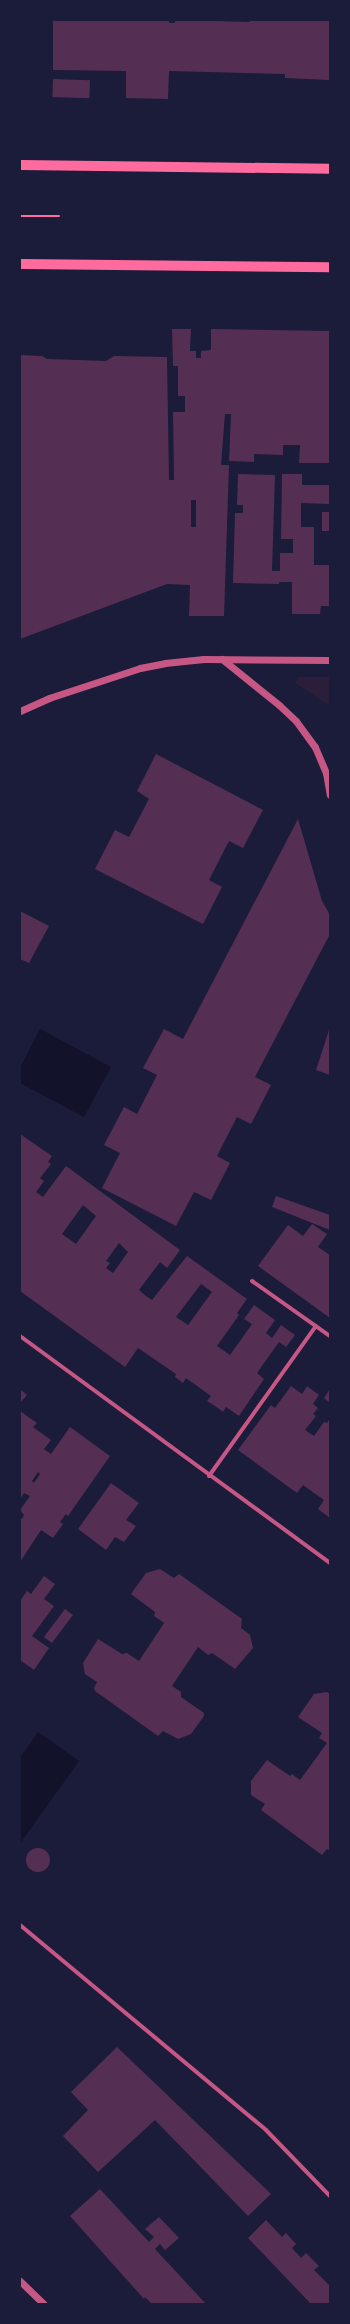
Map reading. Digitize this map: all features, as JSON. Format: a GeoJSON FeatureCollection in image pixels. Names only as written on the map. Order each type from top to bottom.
{"type":"FeatureCollection","features":[{"type":"Feature","properties":{"kind":"main road"},"geometry":{"type":"LineString","coordinates":[[20,165],[330,169]]}},
{"type":"Feature","properties":{"kind":"main road"},"geometry":{"type":"LineString","coordinates":[[20,264],[330,267]]}},
{"type":"Feature","properties":{"kind":"street"},"geometry":{"type":"LineString","coordinates":[[20,711],[49,698],[140,668],[165,663],[222,659],[330,660]]}},
{"type":"Feature","properties":{"kind":"street"},"geometry":{"type":"LineString","coordinates":[[222,659],[264,692],[296,721],[315,747],[326,773],[330,795]]}},
{"type":"Feature","properties":{"kind":"street"},"geometry":{"type":"LineString","coordinates":[[252,1281],[330,1336]]}},
{"type":"Feature","properties":{"kind":"street"},"geometry":{"type":"LineString","coordinates":[[209,1476],[316,1326]]}},
{"type":"Feature","properties":{"kind":"street"},"geometry":{"type":"LineString","coordinates":[[20,1336],[209,1476],[330,1563]]}},
{"type":"Feature","properties":{"kind":"street"},"geometry":{"type":"LineString","coordinates":[[20,1925],[266,2130],[330,2196]]}},
{"type":"Feature","properties":{"kind":"street"},"geometry":{"type":"LineString","coordinates":[[20,2281],[44,2304]]}},
{"type":"Feature","properties":{"kind":"path"},"geometry":{"type":"LineString","coordinates":[[20,216],[59,216]]}},
{"type":"Feature","properties":{"kind":"shaded area"},"geometry":{"type":"Polygon","coordinates":[[[299,677],[330,677],[330,706],[295,683],[299,677]]]}},
{"type":"Feature","properties":{"kind":"shaded area"},"geometry":{"type":"Polygon","coordinates":[[[40,1029],[111,1067],[84,1117],[20,1083],[20,1068],[40,1029]]]}},
{"type":"Feature","properties":{"kind":"shaded area"},"geometry":{"type":"Polygon","coordinates":[[[38,1732],[79,1761],[21,1842],[20,1758],[38,1732]]]}},
{"type":"Feature","properties":{"kind":"building"},"geometry":{"type":"Polygon","coordinates":[[[53,20],[169,20],[169,23],[175,23],[175,20],[250,22],[250,20],[329,20],[330,80],[285,78],[285,74],[169,71],[168,99],[126,98],[126,71],[53,70],[53,20]]]}},
{"type":"Feature","properties":{"kind":"building"},"geometry":{"type":"Polygon","coordinates":[[[53,79],[90,80],[89,98],[52,97],[53,79]]]}},
{"type":"Feature","properties":{"kind":"building"},"geometry":{"type":"Polygon","coordinates":[[[172,329],[191,329],[190,351],[196,351],[196,358],[201,358],[201,351],[211,350],[211,329],[330,331],[330,463],[299,463],[300,445],[283,445],[283,455],[254,454],[254,462],[229,461],[231,414],[225,414],[221,465],[229,465],[224,616],[189,616],[190,585],[167,584],[20,639],[20,355],[42,356],[47,359],[106,361],[114,356],[167,357],[169,480],[174,480],[173,412],[185,412],[185,396],[178,396],[178,366],[173,366],[172,329]],[[191,500],[191,527],[196,527],[196,500],[191,500]]]}},
{"type":"Feature","properties":{"kind":"building"},"geometry":{"type":"Polygon","coordinates":[[[238,474],[275,475],[272,571],[280,571],[280,553],[293,553],[293,539],[281,539],[282,474],[302,474],[302,485],[330,485],[330,504],[301,503],[301,527],[314,527],[314,565],[330,565],[330,606],[321,606],[320,614],[292,614],[292,582],[279,582],[279,584],[233,583],[235,513],[243,513],[243,505],[237,505],[238,474]]]}},
{"type":"Feature","properties":{"kind":"building"},"geometry":{"type":"Polygon","coordinates":[[[322,512],[330,512],[330,531],[322,531],[322,512]]]}},
{"type":"Feature","properties":{"kind":"building"},"geometry":{"type":"Polygon","coordinates":[[[156,754],[263,810],[243,848],[229,841],[209,880],[222,887],[203,924],[95,869],[115,830],[129,837],[149,799],[137,791],[156,754]]]}},
{"type":"Feature","properties":{"kind":"building"},"geometry":{"type":"Polygon","coordinates":[[[298,819],[322,901],[330,915],[330,934],[255,1077],[271,1085],[251,1124],[237,1117],[217,1156],[230,1163],[211,1200],[194,1192],[176,1226],[102,1188],[120,1153],[104,1145],[124,1107],[137,1114],[157,1075],[143,1068],[164,1029],[183,1039],[298,819]]]}},
{"type":"Feature","properties":{"kind":"building"},"geometry":{"type":"Polygon","coordinates":[[[20,911],[49,926],[29,963],[20,959],[20,911]]]}},
{"type":"Feature","properties":{"kind":"building"},"geometry":{"type":"Polygon","coordinates":[[[330,1027],[330,1075],[316,1070],[330,1027]]]}},
{"type":"Feature","properties":{"kind":"building"},"geometry":{"type":"Polygon","coordinates":[[[20,1134],[52,1156],[48,1162],[51,1164],[40,1178],[44,1181],[36,1192],[43,1197],[66,1166],[180,1250],[167,1268],[160,1262],[139,1290],[146,1296],[152,1300],[187,1256],[247,1299],[237,1313],[239,1315],[217,1346],[230,1355],[252,1324],[244,1319],[254,1305],[275,1320],[266,1333],[272,1338],[281,1325],[295,1335],[286,1347],[279,1342],[257,1373],[264,1379],[239,1416],[226,1407],[223,1412],[207,1401],[211,1396],[186,1378],[183,1383],[175,1377],[176,1374],[138,1348],[125,1367],[20,1291],[20,1134]],[[83,1205],[62,1234],[76,1244],[96,1216],[83,1205]],[[119,1243],[106,1261],[110,1263],[106,1268],[113,1273],[128,1252],[119,1243]],[[201,1284],[176,1317],[188,1325],[212,1292],[201,1284]]]}},
{"type":"Feature","properties":{"kind":"building"},"geometry":{"type":"Polygon","coordinates":[[[276,1196],[330,1215],[330,1230],[272,1207],[276,1196]]]}},
{"type":"Feature","properties":{"kind":"building"},"geometry":{"type":"Polygon","coordinates":[[[312,1224],[327,1234],[318,1247],[330,1255],[330,1318],[258,1266],[288,1225],[303,1236],[312,1224]]]}},
{"type":"Feature","properties":{"kind":"building"},"geometry":{"type":"Polygon","coordinates":[[[291,1386],[302,1394],[307,1386],[319,1395],[313,1404],[318,1408],[313,1414],[316,1416],[305,1430],[314,1436],[324,1422],[327,1423],[330,1418],[330,1518],[318,1509],[324,1500],[303,1485],[297,1493],[238,1450],[271,1405],[275,1408],[291,1386]]]}},
{"type":"Feature","properties":{"kind":"building"},"geometry":{"type":"Polygon","coordinates":[[[20,1389],[27,1395],[21,1402],[20,1401],[20,1389]]]}},
{"type":"Feature","properties":{"kind":"building"},"geometry":{"type":"Polygon","coordinates":[[[330,1389],[330,1403],[324,1398],[330,1389]]]}},
{"type":"Feature","properties":{"kind":"building"},"geometry":{"type":"Polygon","coordinates":[[[20,1411],[37,1423],[33,1427],[51,1440],[44,1449],[51,1454],[70,1427],[110,1456],[68,1516],[66,1514],[60,1522],[63,1524],[53,1538],[41,1530],[20,1562],[20,1518],[22,1519],[24,1515],[20,1510],[30,1496],[24,1493],[20,1499],[20,1411]],[[38,1472],[32,1481],[34,1483],[40,1474],[38,1472]]]}},
{"type":"Feature","properties":{"kind":"building"},"geometry":{"type":"Polygon","coordinates":[[[111,1483],[139,1503],[126,1520],[136,1526],[124,1542],[115,1537],[106,1550],[78,1529],[111,1483]]]}},
{"type":"Feature","properties":{"kind":"building"},"geometry":{"type":"Polygon","coordinates":[[[160,1569],[174,1578],[179,1574],[242,1619],[241,1628],[250,1635],[253,1648],[235,1669],[212,1653],[208,1655],[198,1647],[172,1686],[181,1692],[181,1697],[204,1713],[204,1716],[191,1734],[178,1739],[163,1731],[158,1736],[95,1691],[94,1688],[97,1682],[85,1674],[83,1663],[98,1639],[122,1654],[127,1653],[139,1661],[164,1623],[154,1616],[155,1612],[131,1594],[146,1573],[160,1569]]]}},
{"type":"Feature","properties":{"kind":"building"},"geometry":{"type":"Polygon","coordinates":[[[44,1576],[55,1584],[44,1599],[54,1606],[32,1636],[49,1648],[34,1670],[20,1660],[20,1601],[27,1591],[31,1594],[44,1576]]]}},
{"type":"Feature","properties":{"kind":"building"},"geometry":{"type":"Polygon","coordinates":[[[65,1609],[73,1615],[52,1643],[44,1637],[65,1609]]]}},
{"type":"Feature","properties":{"kind":"building"},"geometry":{"type":"Polygon","coordinates":[[[327,1692],[330,1694],[330,1851],[327,1849],[322,1855],[261,1810],[265,1804],[251,1795],[251,1781],[267,1760],[290,1776],[292,1774],[300,1780],[327,1743],[319,1738],[322,1733],[298,1717],[314,1694],[327,1692]]]}},
{"type":"Feature","properties":{"kind":"building"},"geometry":{"type":"Polygon","coordinates":[[[38,1848],[47,1851],[50,1860],[47,1869],[38,1872],[29,1869],[26,1860],[29,1851],[38,1848]]]}},
{"type":"Feature","properties":{"kind":"building"},"geometry":{"type":"Polygon","coordinates":[[[117,2047],[271,2194],[248,2216],[155,2120],[98,2172],[63,2136],[88,2110],[71,2092],[117,2047]]]}},
{"type":"Feature","properties":{"kind":"building"},"geometry":{"type":"Polygon","coordinates":[[[100,2189],[149,2242],[154,2237],[145,2229],[159,2217],[179,2238],[165,2250],[160,2244],[155,2249],[206,2304],[152,2304],[145,2297],[144,2299],[70,2216],[100,2189]]]}},
{"type":"Feature","properties":{"kind":"building"},"geometry":{"type":"Polygon","coordinates":[[[266,2220],[282,2237],[286,2233],[296,2244],[292,2248],[301,2258],[306,2253],[319,2266],[314,2270],[330,2286],[330,2304],[311,2304],[248,2238],[266,2220]]]}}]}
